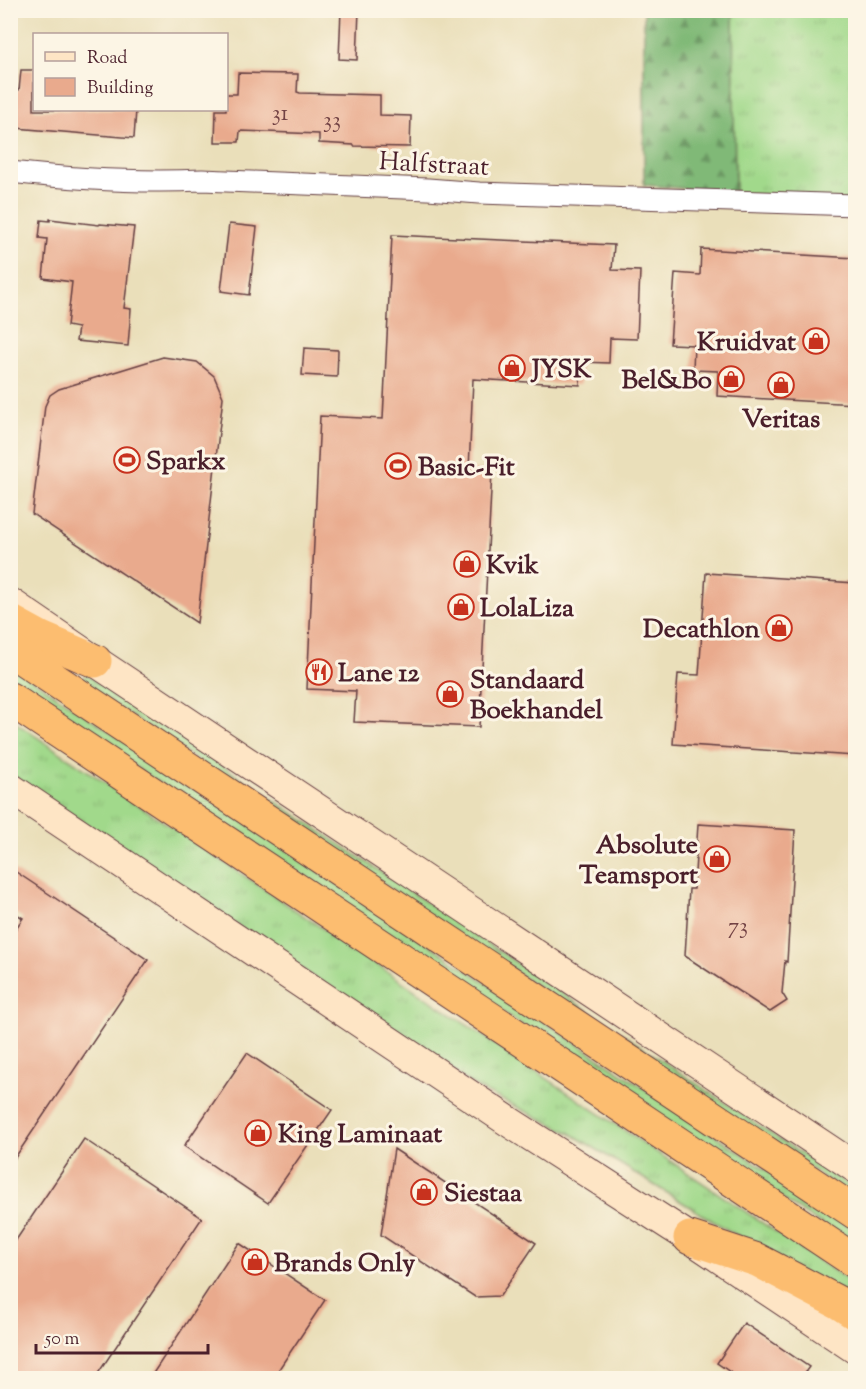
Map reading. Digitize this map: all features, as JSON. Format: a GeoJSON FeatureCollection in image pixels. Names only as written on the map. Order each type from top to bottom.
{"type":"FeatureCollection","features":[{"type":"Feature","properties":{"kind":"highway"},"geometry":{"type":"LineString","coordinates":[[10,621],[41,638],[95,661]]}},
{"type":"Feature","properties":{"kind":"highway"},"geometry":{"type":"LineString","coordinates":[[10,650],[855,1213]]}},
{"type":"Feature","properties":{"kind":"highway"},"geometry":{"type":"LineString","coordinates":[[10,699],[855,1262]]}},
{"type":"Feature","properties":{"kind":"highway"},"geometry":{"type":"LineString","coordinates":[[690,1238],[757,1260],[839,1303],[855,1314]]}},
{"type":"Feature","properties":{"kind":"main road"},"geometry":{"type":"LineString","coordinates":[[10,603],[855,1168]]}},
{"type":"Feature","properties":{"kind":"main road"},"geometry":{"type":"LineString","coordinates":[[10,788],[855,1349]]}},
{"type":"Feature","properties":{"kind":"street","name":"Halfstraat"},"geometry":{"type":"LineString","coordinates":[[10,172],[167,182],[202,180],[479,193],[855,205]]}},
{"type":"Feature","properties":{"kind":"green space"},"geometry":{"type":"Polygon","coordinates":[[[644,11],[733,11],[735,193],[644,185],[644,11]]]}},
{"type":"Feature","properties":{"kind":"green space"},"geometry":{"type":"Polygon","coordinates":[[[733,11],[855,11],[855,202],[735,193],[733,11]]]}},
{"type":"Feature","properties":{"kind":"green space"},"geometry":{"type":"Polygon","coordinates":[[[10,665],[855,1229],[855,1247],[11,684],[10,665]]]}},
{"type":"Feature","properties":{"kind":"green space"},"geometry":{"type":"Polygon","coordinates":[[[86,674],[855,1190],[855,1198],[80,682],[86,674]]]}},
{"type":"Feature","properties":{"kind":"green space"},"geometry":{"type":"Polygon","coordinates":[[[10,719],[855,1285],[855,1305],[570,1133],[478,1088],[11,774],[10,719]]]}},
{"type":"Feature","properties":{"kind":"building"},"geometry":{"type":"Polygon","coordinates":[[[341,10],[359,10],[357,60],[339,59],[341,10]]]}},
{"type":"Feature","properties":{"kind":"building"},"geometry":{"type":"Polygon","coordinates":[[[21,70],[33,70],[33,111],[136,111],[134,138],[16,128],[17,111],[10,111],[10,90],[19,90],[21,70]]]}},
{"type":"Feature","properties":{"kind":"building"},"geometry":{"type":"Polygon","coordinates":[[[238,73],[298,74],[297,92],[300,93],[380,95],[380,115],[411,116],[410,147],[319,143],[319,134],[240,131],[239,142],[215,142],[216,111],[228,111],[228,94],[237,94],[238,73]]]}},
{"type":"Feature","properties":{"kind":"building"},"geometry":{"type":"Polygon","coordinates":[[[50,219],[134,227],[124,308],[131,309],[128,346],[76,341],[78,328],[67,326],[72,282],[43,278],[47,239],[39,238],[41,220],[50,221],[50,219]]]}},
{"type":"Feature","properties":{"kind":"building"},"geometry":{"type":"Polygon","coordinates":[[[229,224],[257,227],[249,295],[221,291],[229,224]]]}},
{"type":"Feature","properties":{"kind":"building"},"geometry":{"type":"Polygon","coordinates":[[[392,235],[614,245],[612,270],[640,271],[637,339],[610,338],[609,363],[581,362],[580,385],[473,379],[469,470],[492,471],[479,727],[354,722],[356,691],[307,689],[320,416],[383,419],[392,235]]]}},
{"type":"Feature","properties":{"kind":"building"},"geometry":{"type":"Polygon","coordinates":[[[701,249],[855,258],[855,404],[717,396],[718,371],[693,370],[694,345],[670,344],[675,273],[700,275],[701,249]]]}},
{"type":"Feature","properties":{"kind":"building"},"geometry":{"type":"Polygon","coordinates":[[[304,348],[338,350],[337,377],[302,375],[304,348]]]}},
{"type":"Feature","properties":{"kind":"building","name":"Sparkx"},"geometry":{"type":"Polygon","coordinates":[[[163,357],[197,362],[214,376],[223,397],[197,623],[32,514],[45,406],[50,395],[59,389],[163,357]]]}},
{"type":"Feature","properties":{"kind":"building","name":"Decathlon"},"geometry":{"type":"Polygon","coordinates":[[[706,573],[855,583],[855,756],[673,744],[678,674],[699,675],[706,573]]]}},
{"type":"Feature","properties":{"kind":"building"},"geometry":{"type":"Polygon","coordinates":[[[698,824],[795,830],[787,962],[785,961],[782,993],[787,1001],[770,1012],[685,956],[689,889],[694,889],[698,824]]]}},
{"type":"Feature","properties":{"kind":"building"},"geometry":{"type":"Polygon","coordinates":[[[10,868],[148,960],[10,1165],[10,937],[23,918],[10,910],[10,868]]]}},
{"type":"Feature","properties":{"kind":"building"},"geometry":{"type":"Polygon","coordinates":[[[247,1053],[332,1110],[268,1203],[184,1146],[247,1053]]]}},
{"type":"Feature","properties":{"kind":"building"},"geometry":{"type":"Polygon","coordinates":[[[84,1139],[202,1218],[95,1378],[10,1378],[10,1249],[84,1139]]]}},
{"type":"Feature","properties":{"kind":"building","name":"Siestaa"},"geometry":{"type":"Polygon","coordinates":[[[394,1149],[536,1243],[500,1296],[475,1297],[381,1235],[394,1149]]]}},
{"type":"Feature","properties":{"kind":"building"},"geometry":{"type":"Polygon","coordinates":[[[239,1243],[325,1300],[273,1378],[150,1378],[239,1243]]]}},
{"type":"Feature","properties":{"kind":"building"},"geometry":{"type":"Polygon","coordinates":[[[744,1323],[809,1367],[801,1378],[739,1378],[717,1363],[744,1323]]]}},
{"type":"Feature","properties":{"kind":"place","name":"Kruidvat"},"geometry":{"type":"Point","coordinates":[816,341]}},
{"type":"Feature","properties":{"kind":"place","name":"JYSK"},"geometry":{"type":"Point","coordinates":[512,368]}},
{"type":"Feature","properties":{"kind":"place","name":"Bel&Bo"},"geometry":{"type":"Point","coordinates":[731,379]}},
{"type":"Feature","properties":{"kind":"place","name":"Veritas"},"geometry":{"type":"Point","coordinates":[781,385]}},
{"type":"Feature","properties":{"kind":"place","name":"Sparkx"},"geometry":{"type":"Point","coordinates":[127,460]}},
{"type":"Feature","properties":{"kind":"place","name":"Basic-Fit"},"geometry":{"type":"Point","coordinates":[398,466]}},
{"type":"Feature","properties":{"kind":"place","name":"Kvik"},"geometry":{"type":"Point","coordinates":[467,564]}},
{"type":"Feature","properties":{"kind":"place","name":"LolaLiza"},"geometry":{"type":"Point","coordinates":[461,607]}},
{"type":"Feature","properties":{"kind":"place","name":"Decathlon"},"geometry":{"type":"Point","coordinates":[779,628]}},
{"type":"Feature","properties":{"kind":"place","name":"Lane 12"},"geometry":{"type":"Point","coordinates":[319,672]}},
{"type":"Feature","properties":{"kind":"place","name":"Standaard Boekhandel"},"geometry":{"type":"Point","coordinates":[450,694]}},
{"type":"Feature","properties":{"kind":"place","name":"Absolute Teamsport"},"geometry":{"type":"Point","coordinates":[717,859]}},
{"type":"Feature","properties":{"kind":"place","name":"King Laminaat"},"geometry":{"type":"Point","coordinates":[258,1133]}},
{"type":"Feature","properties":{"kind":"place","name":"Siestaa"},"geometry":{"type":"Point","coordinates":[424,1192]}},
{"type":"Feature","properties":{"kind":"place","name":"Brands Only"},"geometry":{"type":"Point","coordinates":[255,1262]}}]}
